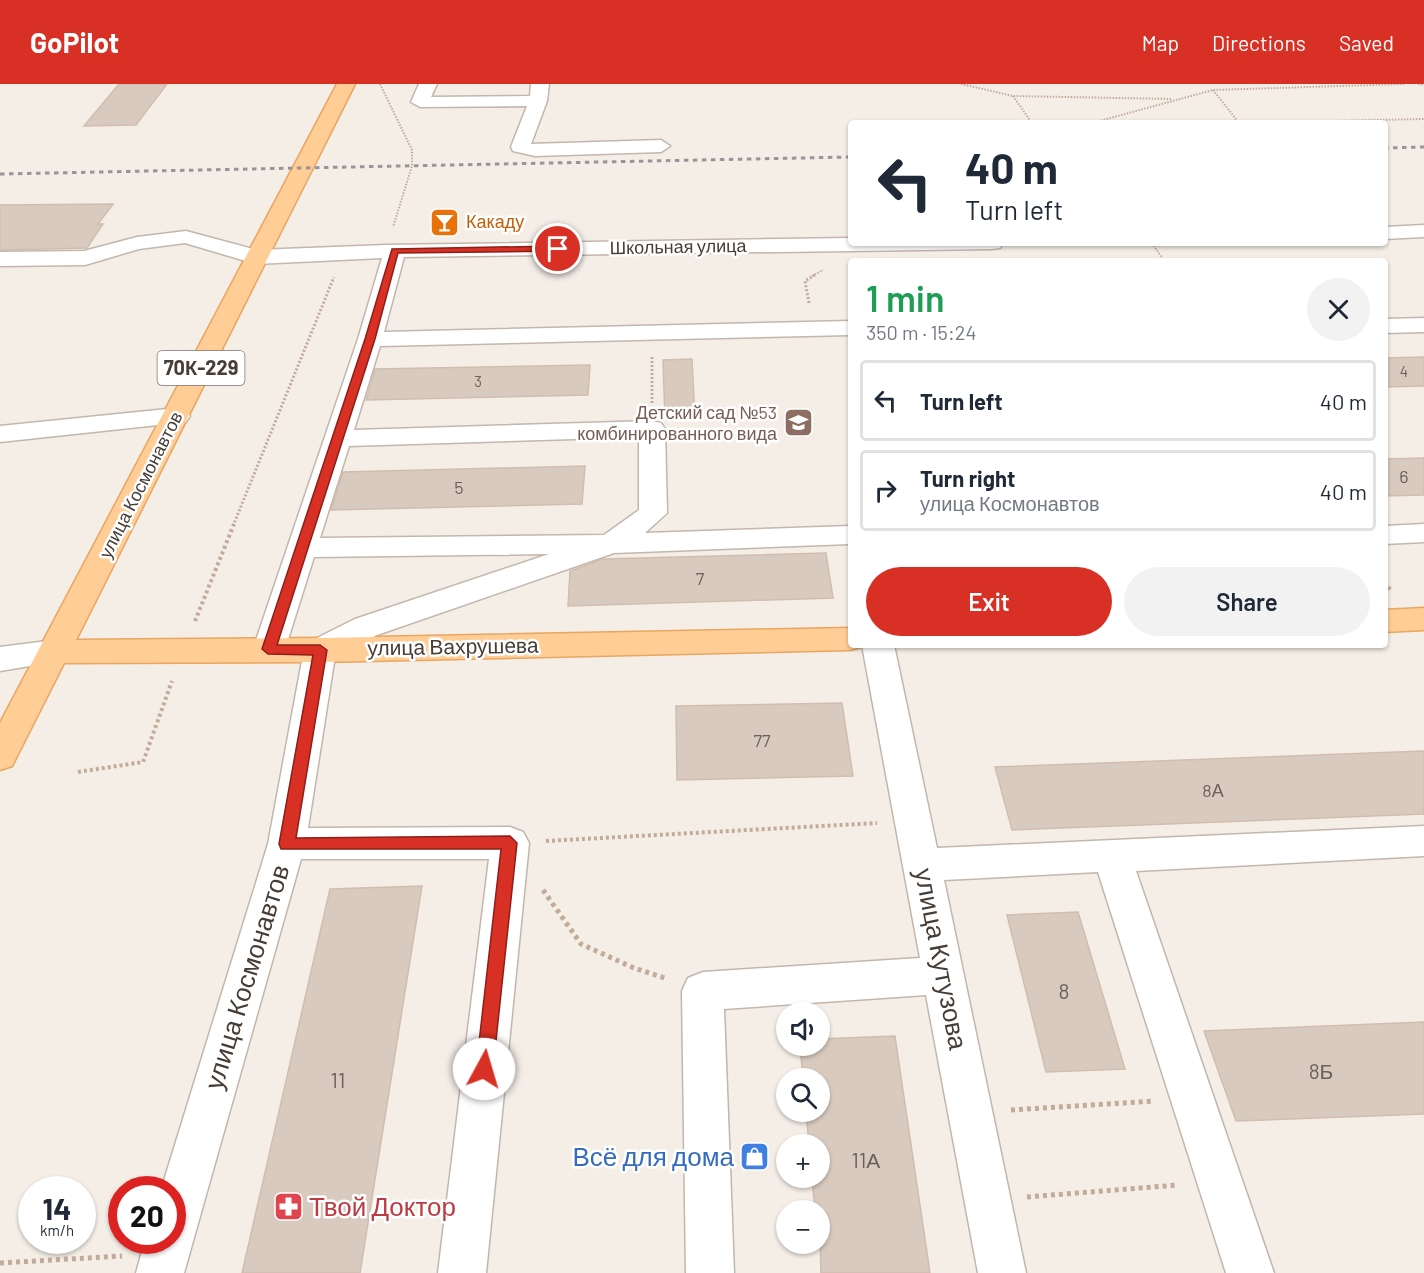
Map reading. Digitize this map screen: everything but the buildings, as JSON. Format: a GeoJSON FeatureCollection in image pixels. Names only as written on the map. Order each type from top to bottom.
{"type":"FeatureCollection","features":[{"type":"Feature","properties":{"kind":"main road","name":"улица Космонавтов"},"geometry":{"type":"LineString","coordinates":[[0,756],[346,84]]}},
{"type":"Feature","properties":{"kind":"main road"},"geometry":{"type":"LineString","coordinates":[[1388,621],[1424,619]]}},
{"type":"Feature","properties":{"kind":"main road","name":"улица Вахрушева"},"geometry":{"type":"LineString","coordinates":[[55,652],[320,650],[848,639]]}},
{"type":"Feature","properties":{"kind":"street"},"geometry":{"type":"LineString","coordinates":[[428,84],[420,102],[471,102],[539,92],[519,147],[535,150],[661,146]]}},
{"type":"Feature","properties":{"kind":"street"},"geometry":{"type":"LineString","coordinates":[[471,102],[475,84]]}},
{"type":"Feature","properties":{"kind":"street"},"geometry":{"type":"LineString","coordinates":[[1388,233],[1424,231]]}},
{"type":"Feature","properties":{"kind":"street","name":"Школьная улица"},"geometry":{"type":"LineString","coordinates":[[0,259],[85,258],[137,243],[186,237],[256,256],[390,251],[848,245]]}},
{"type":"Feature","properties":{"kind":"street"},"geometry":{"type":"LineString","coordinates":[[268,649],[370,339],[390,251]]}},
{"type":"Feature","properties":{"kind":"street"},"geometry":{"type":"LineString","coordinates":[[1388,326],[1424,324]]}},
{"type":"Feature","properties":{"kind":"street"},"geometry":{"type":"LineString","coordinates":[[370,339],[848,328]]}},
{"type":"Feature","properties":{"kind":"street"},"geometry":{"type":"LineString","coordinates":[[0,434],[177,416]]}},
{"type":"Feature","properties":{"kind":"street"},"geometry":{"type":"LineString","coordinates":[[320,650],[366,627],[611,544],[653,513],[652,429],[338,438]]}},
{"type":"Feature","properties":{"kind":"street"},"geometry":{"type":"LineString","coordinates":[[1388,535],[1424,534]]}},
{"type":"Feature","properties":{"kind":"street"},"geometry":{"type":"LineString","coordinates":[[302,548],[611,544],[848,535]]}},
{"type":"Feature","properties":{"kind":"street","name":"улица Кутузова"},"geometry":{"type":"LineString","coordinates":[[879,648],[1002,1273]]}},
{"type":"Feature","properties":{"kind":"street","name":"улица Космонавтов"},"geometry":{"type":"LineString","coordinates":[[186,1185],[287,844],[320,650]]}},
{"type":"Feature","properties":{"kind":"street"},"geometry":{"type":"LineString","coordinates":[[0,659],[55,652]]}},
{"type":"Feature","properties":{"kind":"street"},"geometry":{"type":"LineString","coordinates":[[922,865],[1424,842]]}},
{"type":"Feature","properties":{"kind":"street"},"geometry":{"type":"LineString","coordinates":[[287,844],[510,843],[462,1273]]}},
{"type":"Feature","properties":{"kind":"street"},"geometry":{"type":"LineString","coordinates":[[1112,856],[1250,1273]]}},
{"type":"Feature","properties":{"kind":"street"},"geometry":{"type":"LineString","coordinates":[[710,1273],[703,991],[944,975]]}},
{"type":"Feature","properties":{"kind":"path"},"geometry":{"type":"LineString","coordinates":[[380,84],[412,150],[412,166],[390,251]]}},
{"type":"Feature","properties":{"kind":"path"},"geometry":{"type":"LineString","coordinates":[[961,84],[1013,96],[1176,99]]}},
{"type":"Feature","properties":{"kind":"path"},"geometry":{"type":"LineString","coordinates":[[1102,120],[1213,90],[1404,84]]}},
{"type":"Feature","properties":{"kind":"path"},"geometry":{"type":"LineString","coordinates":[[1418,84],[1424,85]]}},
{"type":"Feature","properties":{"kind":"path"},"geometry":{"type":"LineString","coordinates":[[1213,90],[1237,120]]}},
{"type":"Feature","properties":{"kind":"path"},"geometry":{"type":"LineString","coordinates":[[1013,96],[1030,120]]}},
{"type":"Feature","properties":{"kind":"path"},"geometry":{"type":"LineString","coordinates":[[1378,120],[1424,119]]}},
{"type":"Feature","properties":{"kind":"path"},"geometry":{"type":"LineString","coordinates":[[814,329],[806,281],[859,246]]}},
{"type":"Feature","properties":{"kind":"path"},"geometry":{"type":"LineString","coordinates":[[78,772],[143,762],[182,652],[344,252]]}},
{"type":"Feature","properties":{"kind":"path"},"geometry":{"type":"LineString","coordinates":[[652,332],[652,429]]}},
{"type":"Feature","properties":{"kind":"path"},"geometry":{"type":"LineString","coordinates":[[510,843],[914,821]]}},
{"type":"Feature","properties":{"kind":"path"},"geometry":{"type":"LineString","coordinates":[[510,843],[581,944],[634,968]]}},
{"type":"Feature","properties":{"kind":"path"},"geometry":{"type":"LineString","coordinates":[[971,1113],[1193,1098]]}},
{"type":"Feature","properties":{"kind":"path"},"geometry":{"type":"LineString","coordinates":[[987,1200],[1221,1182]]}},
{"type":"Feature","properties":{"kind":"path"},"geometry":{"type":"LineString","coordinates":[[0,1263],[108,1254]]}},
{"type":"Feature","properties":{"kind":"railway"},"geometry":{"type":"LineString","coordinates":[[1388,148],[1424,147]]}},
{"type":"Feature","properties":{"kind":"railway"},"geometry":{"type":"LineString","coordinates":[[0,174],[848,157]]}},
{"type":"Feature","properties":{"kind":"place","name":"Какаду"},"geometry":{"type":"Point","coordinates":[445,222]}},
{"type":"Feature","properties":{"kind":"place","name":"Детский сад №53 комбинированного вида"},"geometry":{"type":"Point","coordinates":[798,423]}},
{"type":"Feature","properties":{"kind":"place","name":"Всё для дома"},"geometry":{"type":"Point","coordinates":[755,1157]}},
{"type":"Feature","properties":{"kind":"place","name":"Твой Доктор"},"geometry":{"type":"Point","coordinates":[288,1207]}},
{"type":"Feature","properties":{"kind":"route"},"geometry":{"type":"LineString","coordinates":[[484,1069],[510,843],[287,844],[320,650],[268,649],[370,339],[395,251],[558,249]]}}]}
